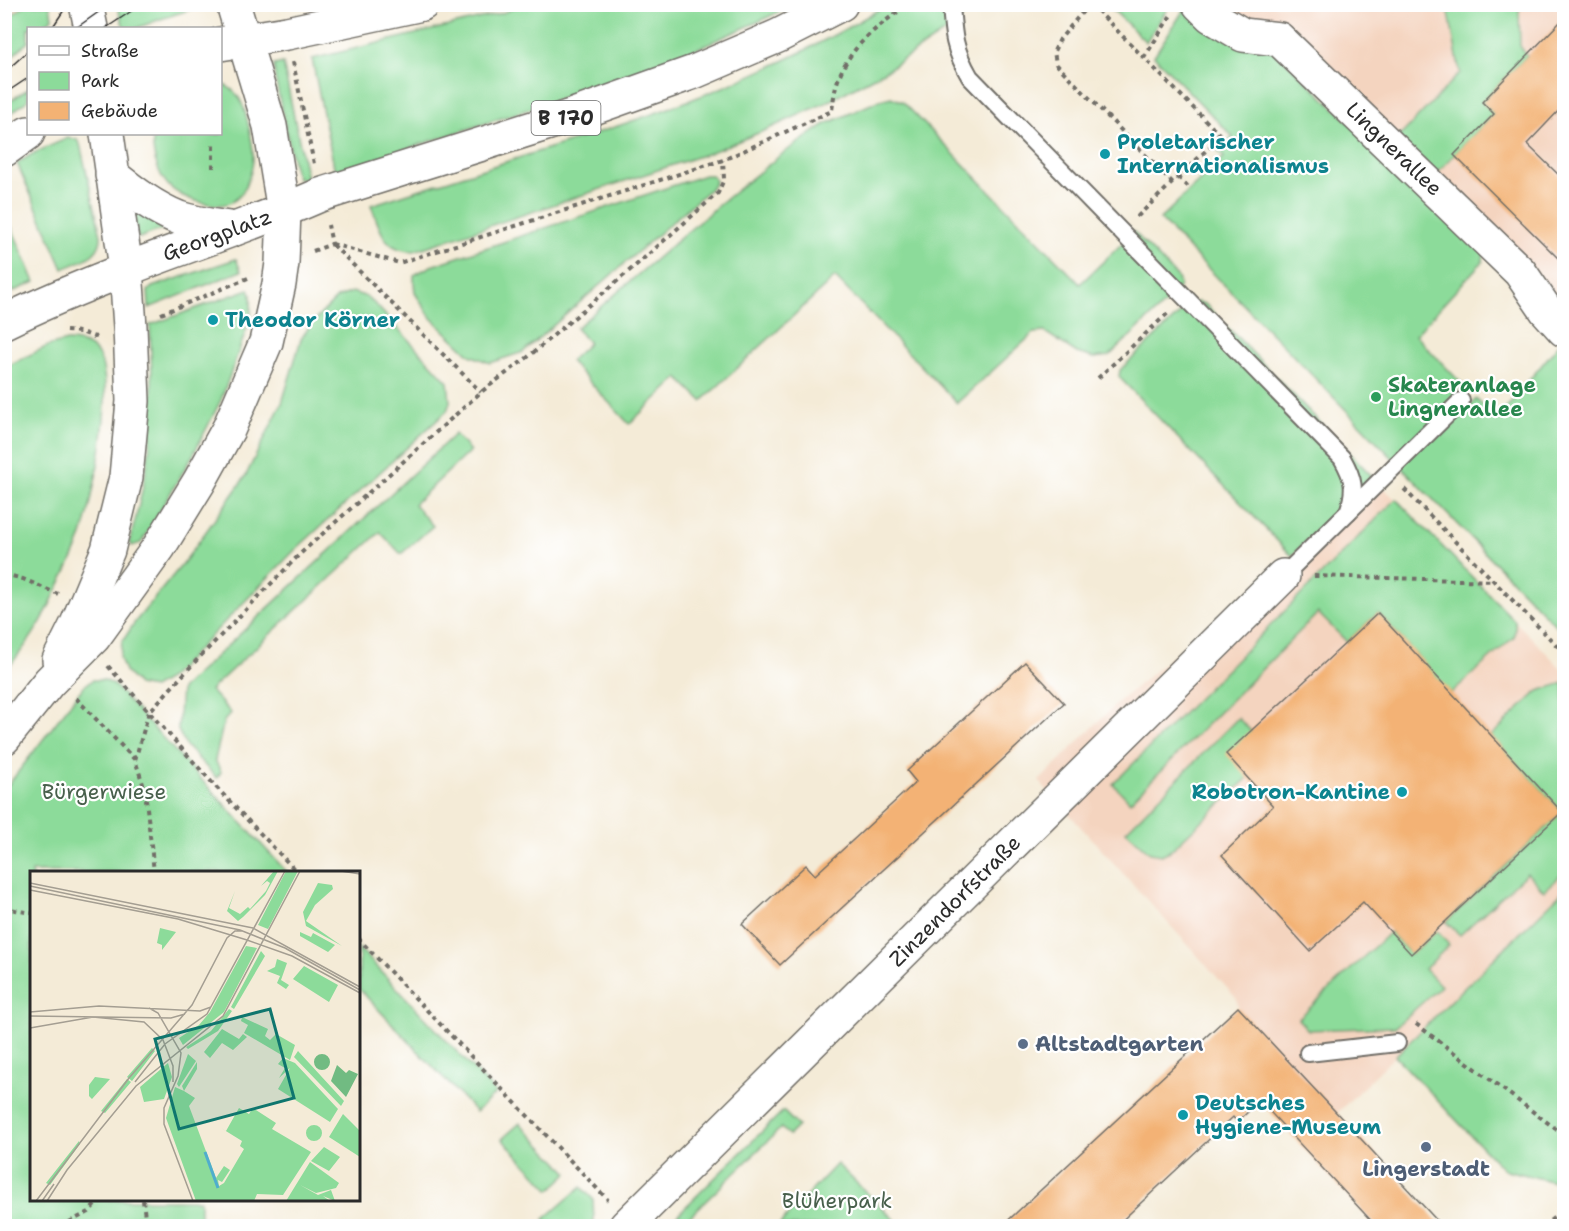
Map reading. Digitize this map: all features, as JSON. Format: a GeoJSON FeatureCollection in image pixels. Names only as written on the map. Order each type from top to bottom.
{"type":"FeatureCollection","features":[{"type":"Feature","properties":{"kind":"main road"},"geometry":{"type":"LineString","coordinates":[[86,4],[91,27]]}},
{"type":"Feature","properties":{"kind":"main road"},"geometry":{"type":"LineString","coordinates":[[232,42],[297,31],[422,4]]}},
{"type":"Feature","properties":{"kind":"main road","name":"B 170"},"geometry":{"type":"LineString","coordinates":[[284,211],[320,195],[568,117],[694,72],[778,36],[841,4]]}},
{"type":"Feature","properties":{"kind":"main road","name":"Georgplatz"},"geometry":{"type":"LineString","coordinates":[[126,269],[284,211],[270,126],[232,42],[234,6]]}},
{"type":"Feature","properties":{"kind":"main road","name":"Lingnerallee"},"geometry":{"type":"LineString","coordinates":[[1186,9],[1211,16],[1243,35],[1280,39],[1520,272],[1546,310],[1564,330]]}},
{"type":"Feature","properties":{"kind":"main road"},"geometry":{"type":"LineString","coordinates":[[4,150],[27,134]]}},
{"type":"Feature","properties":{"kind":"main road"},"geometry":{"type":"LineString","coordinates":[[61,689],[77,624],[108,550],[126,477],[133,401],[126,269],[107,135]]}},
{"type":"Feature","properties":{"kind":"main road"},"geometry":{"type":"LineString","coordinates":[[112,175],[136,194],[181,218],[234,229]]}},
{"type":"Feature","properties":{"kind":"main road"},"geometry":{"type":"LineString","coordinates":[[4,738],[61,689],[94,637],[159,547],[229,428],[266,342],[282,263],[284,211]]}},
{"type":"Feature","properties":{"kind":"main road","name":"B 170"},"geometry":{"type":"LineString","coordinates":[[4,321],[126,269]]}},
{"type":"Feature","properties":{"kind":"main road","name":"Zinzendorfstraße"},"geometry":{"type":"LineString","coordinates":[[628,1225],[1283,576]]}},
{"type":"Feature","properties":{"kind":"lane"},"geometry":{"type":"LineString","coordinates":[[951,4],[955,44],[960,60],[970,77],[1342,458],[1353,483],[1348,512]]}},
{"type":"Feature","properties":{"kind":"lane"},"geometry":{"type":"LineString","coordinates":[[1283,576],[1461,401]]}},
{"type":"Feature","properties":{"kind":"lane"},"geometry":{"type":"LineString","coordinates":[[1308,1053],[1396,1043]]}},
{"type":"Feature","properties":{"kind":"path"},"geometry":{"type":"LineString","coordinates":[[481,392],[332,244],[399,263],[723,160],[832,111],[836,85],[856,47],[873,30],[909,4]]}},
{"type":"Feature","properties":{"kind":"path"},"geometry":{"type":"LineString","coordinates":[[1138,216],[1173,183],[1221,136],[1090,4],[1060,39],[1054,51],[1056,64],[1173,183]]}},
{"type":"Feature","properties":{"kind":"path"},"geometry":{"type":"LineString","coordinates":[[1144,58],[1186,9]]}},
{"type":"Feature","properties":{"kind":"path"},"geometry":{"type":"LineString","coordinates":[[293,62],[314,166]]}},
{"type":"Feature","properties":{"kind":"path"},"geometry":{"type":"LineString","coordinates":[[213,145],[213,168]]}},
{"type":"Feature","properties":{"kind":"path"},"geometry":{"type":"LineString","coordinates":[[135,760],[149,712],[299,555],[481,392],[528,357],[718,193],[724,179],[723,160]]}},
{"type":"Feature","properties":{"kind":"path"},"geometry":{"type":"LineString","coordinates":[[1179,177],[1191,189]]}},
{"type":"Feature","properties":{"kind":"path"},"geometry":{"type":"LineString","coordinates":[[66,331],[81,332],[95,337],[130,327],[282,263]]}},
{"type":"Feature","properties":{"kind":"path"},"geometry":{"type":"LineString","coordinates":[[1098,378],[1185,297]]}},
{"type":"Feature","properties":{"kind":"path"},"geometry":{"type":"LineString","coordinates":[[4,574],[64,597]]}},
{"type":"Feature","properties":{"kind":"path"},"geometry":{"type":"LineString","coordinates":[[1283,576],[1494,581]]}},
{"type":"Feature","properties":{"kind":"path"},"geometry":{"type":"LineString","coordinates":[[102,658],[216,787],[295,871]]}},
{"type":"Feature","properties":{"kind":"path"},"geometry":{"type":"LineString","coordinates":[[61,689],[135,760],[145,790],[154,871]]}},
{"type":"Feature","properties":{"kind":"path"},"geometry":{"type":"LineString","coordinates":[[4,908],[30,913]]}},
{"type":"Feature","properties":{"kind":"path"},"geometry":{"type":"LineString","coordinates":[[360,940],[628,1225]]}},
{"type":"Feature","properties":{"kind":"path"},"geometry":{"type":"LineString","coordinates":[[1416,1024],[1564,1135]]}},
{"type":"Feature","properties":{"kind":"path"},"geometry":{"type":"LineString","coordinates":[[61,1227],[89,1212],[98,1201]]}},
{"type":"Feature","properties":{"kind":"path"},"geometry":{"type":"LineString","coordinates":[[143,1201],[146,1227]]}},
{"type":"Feature","properties":{"kind":"path"},"geometry":{"type":"LineString","coordinates":[[1543,1227],[1564,1210]]}},
{"type":"Feature","properties":{"kind":"path"},"geometry":{"type":"LineString","coordinates":[[1550,1221],[1555,1227]]}},
{"type":"Feature","properties":{"kind":"shaded area"},"geometry":{"type":"Polygon","coordinates":[[[5,5],[29,5],[5,21],[5,5]]]}},
{"type":"Feature","properties":{"kind":"shaded area"},"geometry":{"type":"Polygon","coordinates":[[[1219,5],[1564,5],[1564,311],[1250,20],[1219,5]]]}},
{"type":"Feature","properties":{"kind":"shaded area"},"geometry":{"type":"Polygon","coordinates":[[[1372,476],[1564,671],[1564,890],[1337,1113],[1238,1007],[1237,999],[1039,781],[1117,703],[1292,556],[1372,476]]]}},
{"type":"Feature","properties":{"kind":"green space"},"geometry":{"type":"Polygon","coordinates":[[[117,4],[204,5],[140,27],[124,27],[117,4]]]}},
{"type":"Feature","properties":{"kind":"green space"},"geometry":{"type":"Polygon","coordinates":[[[524,4],[793,5],[660,65],[335,172],[312,59],[502,13],[524,4]]]}},
{"type":"Feature","properties":{"kind":"green space"},"geometry":{"type":"Polygon","coordinates":[[[26,5],[50,5],[52,18],[43,27],[27,27],[27,43],[5,62],[5,20],[26,5]]]}},
{"type":"Feature","properties":{"kind":"green space"},"geometry":{"type":"Polygon","coordinates":[[[886,5],[977,5],[942,34],[887,70],[825,103],[709,153],[414,251],[395,247],[389,243],[380,230],[371,205],[630,122],[718,89],[804,51],[886,5]]]}},
{"type":"Feature","properties":{"kind":"green space"},"geometry":{"type":"Polygon","coordinates":[[[1108,5],[1170,5],[1146,42],[1108,5]]]}},
{"type":"Feature","properties":{"kind":"green space"},"geometry":{"type":"Polygon","coordinates":[[[1450,5],[1522,5],[1519,11],[1520,46],[1527,56],[1482,102],[1494,114],[1435,175],[1398,138],[1460,73],[1448,8],[1450,5]]]}},
{"type":"Feature","properties":{"kind":"green space"},"geometry":{"type":"Polygon","coordinates":[[[1185,8],[1272,48],[1484,252],[1483,261],[1415,335],[1463,385],[1454,394],[1468,408],[1476,399],[1497,419],[1560,343],[1564,347],[1564,634],[1160,219],[1224,157],[1218,151],[1233,137],[1154,56],[1185,8]]]}},
{"type":"Feature","properties":{"kind":"green space"},"geometry":{"type":"Polygon","coordinates":[[[283,63],[307,179],[297,178],[295,172],[275,78],[274,65],[283,63]]]}},
{"type":"Feature","properties":{"kind":"green space"},"geometry":{"type":"Polygon","coordinates":[[[222,84],[227,86],[236,94],[242,105],[253,150],[251,172],[243,192],[235,200],[220,205],[200,202],[182,195],[168,185],[161,174],[155,161],[154,135],[222,135],[222,84]]]}},
{"type":"Feature","properties":{"kind":"green space"},"geometry":{"type":"Polygon","coordinates":[[[27,90],[27,101],[5,118],[5,104],[27,90]]]}},
{"type":"Feature","properties":{"kind":"green space"},"geometry":{"type":"Polygon","coordinates":[[[891,97],[903,102],[1080,284],[1134,232],[1178,278],[1180,285],[1176,293],[1109,356],[1094,358],[1077,353],[1045,332],[1034,333],[957,403],[835,277],[702,401],[678,378],[629,424],[570,361],[589,343],[576,328],[722,202],[782,154],[824,125],[891,97]]]}},
{"type":"Feature","properties":{"kind":"green space"},"geometry":{"type":"Polygon","coordinates":[[[68,138],[76,139],[80,144],[101,235],[98,248],[94,253],[83,261],[63,269],[17,163],[68,138]]]}},
{"type":"Feature","properties":{"kind":"green space"},"geometry":{"type":"Polygon","coordinates":[[[705,175],[711,175],[714,178],[715,182],[711,188],[523,352],[490,363],[470,355],[431,318],[415,293],[414,275],[431,266],[705,175]]]}},
{"type":"Feature","properties":{"kind":"green space"},"geometry":{"type":"Polygon","coordinates":[[[133,205],[165,228],[139,238],[133,205]]]}},
{"type":"Feature","properties":{"kind":"green space"},"geometry":{"type":"Polygon","coordinates":[[[5,212],[35,282],[4,295],[5,212]]]}},
{"type":"Feature","properties":{"kind":"green space"},"geometry":{"type":"Polygon","coordinates":[[[236,259],[241,271],[149,308],[148,291],[152,287],[236,259]]]}},
{"type":"Feature","properties":{"kind":"green space"},"geometry":{"type":"Polygon","coordinates":[[[249,289],[251,317],[221,400],[193,455],[141,543],[132,546],[129,543],[145,479],[150,447],[152,392],[150,325],[249,289]]]}},
{"type":"Feature","properties":{"kind":"green space"},"geometry":{"type":"Polygon","coordinates":[[[352,292],[367,297],[377,306],[448,382],[450,402],[447,411],[294,551],[170,678],[153,688],[138,685],[125,671],[120,658],[122,642],[135,622],[185,561],[245,477],[282,403],[301,339],[311,324],[337,298],[352,292]]]}},
{"type":"Feature","properties":{"kind":"green space"},"geometry":{"type":"Polygon","coordinates":[[[1197,302],[1205,304],[1372,476],[1292,556],[1119,377],[1120,370],[1189,305],[1197,302]]]}},
{"type":"Feature","properties":{"kind":"green space"},"geometry":{"type":"Polygon","coordinates":[[[67,341],[81,343],[93,349],[99,356],[104,372],[104,419],[96,476],[85,524],[71,562],[42,620],[5,673],[5,367],[48,346],[67,341]]]}},
{"type":"Feature","properties":{"kind":"green space"},"geometry":{"type":"Polygon","coordinates":[[[455,434],[470,451],[414,504],[433,526],[401,554],[380,532],[210,690],[231,713],[224,721],[215,760],[221,772],[217,778],[186,746],[178,730],[181,689],[455,434]]]}},
{"type":"Feature","properties":{"kind":"green space"},"geometry":{"type":"Polygon","coordinates":[[[1396,499],[1515,621],[1514,637],[1451,693],[1378,613],[1347,642],[1318,613],[1130,802],[1113,784],[1396,499]]]}},
{"type":"Feature","properties":{"kind":"green space","name":"Bürgerwiese"},"geometry":{"type":"Polygon","coordinates":[[[93,680],[104,680],[113,684],[286,871],[30,871],[30,1201],[200,1201],[200,1226],[5,1226],[5,789],[84,686],[93,680]]]}},
{"type":"Feature","properties":{"kind":"green space"},"geometry":{"type":"Polygon","coordinates":[[[1564,683],[1564,872],[1544,891],[1527,873],[1460,935],[1446,922],[1562,812],[1491,736],[1538,691],[1564,683]]]}},
{"type":"Feature","properties":{"kind":"green space"},"geometry":{"type":"Polygon","coordinates":[[[1238,718],[1251,731],[1248,778],[1170,851],[1161,855],[1150,853],[1126,831],[1238,718]]]}},
{"type":"Feature","properties":{"kind":"green space"},"geometry":{"type":"Polygon","coordinates":[[[1564,890],[1564,1190],[1558,1183],[1503,1169],[1395,1056],[1564,890]]]}},
{"type":"Feature","properties":{"kind":"green space"},"geometry":{"type":"Polygon","coordinates":[[[1437,931],[1449,945],[1425,969],[1441,986],[1395,1027],[1308,1030],[1298,1019],[1390,932],[1411,954],[1437,931]]]}},
{"type":"Feature","properties":{"kind":"green space"},"geometry":{"type":"Polygon","coordinates":[[[360,949],[496,1093],[476,1112],[360,990],[360,949]]]}},
{"type":"Feature","properties":{"kind":"green space"},"geometry":{"type":"Polygon","coordinates":[[[783,1111],[798,1126],[789,1135],[781,1128],[680,1226],[666,1226],[783,1111]]]}},
{"type":"Feature","properties":{"kind":"green space"},"geometry":{"type":"Polygon","coordinates":[[[520,1123],[568,1173],[550,1190],[502,1139],[520,1123]]]}},
{"type":"Feature","properties":{"kind":"green space","name":"Blüherpark"},"geometry":{"type":"Polygon","coordinates":[[[837,1164],[901,1226],[778,1226],[837,1164]]]}},
{"type":"Feature","properties":{"kind":"green space"},"geometry":{"type":"Polygon","coordinates":[[[581,1187],[593,1199],[594,1223],[590,1226],[550,1226],[544,1219],[581,1187]]]}},
{"type":"Feature","properties":{"kind":"building"},"geometry":{"type":"Polygon","coordinates":[[[1564,18],[1564,105],[1527,144],[1564,180],[1564,264],[1454,155],[1494,114],[1482,102],[1564,18]]]}},
{"type":"Feature","properties":{"kind":"building","name":"Robotron-Kantine"},"geometry":{"type":"Polygon","coordinates":[[[1378,613],[1562,812],[1411,954],[1363,902],[1310,951],[1222,855],[1273,806],[1226,754],[1378,613]]]}},
{"type":"Feature","properties":{"kind":"building"},"geometry":{"type":"Polygon","coordinates":[[[1025,662],[1064,703],[780,965],[742,924],[806,865],[815,875],[916,782],[907,771],[1025,662]]]}},
{"type":"Feature","properties":{"kind":"building","name":"Deutsches Hygiene-Museum"},"geometry":{"type":"Polygon","coordinates":[[[1238,1007],[1443,1227],[1377,1227],[1260,1101],[1237,1122],[1233,1117],[1115,1227],[1001,1227],[1238,1007]]]}},
{"type":"Feature","properties":{"kind":"tram line"},"geometry":{"type":"LineString","coordinates":[[53,27],[68,4]]}},
{"type":"Feature","properties":{"kind":"tram line"},"geometry":{"type":"LineString","coordinates":[[77,27],[110,4]]}},
{"type":"Feature","properties":{"kind":"tram line"},"geometry":{"type":"LineString","coordinates":[[108,27],[142,4]]}},
{"type":"Feature","properties":{"kind":"tram line"},"geometry":{"type":"LineString","coordinates":[[6,71],[27,52]]}},
{"type":"Feature","properties":{"kind":"tram line"},"geometry":{"type":"LineString","coordinates":[[4,94],[27,79]]}},
{"type":"Feature","properties":{"kind":"place","name":"Proletarischer Internationalismus"},"geometry":{"type":"Point","coordinates":[1105,154]}},
{"type":"Feature","properties":{"kind":"place","name":"Theodor Körner"},"geometry":{"type":"Point","coordinates":[213,320]}},
{"type":"Feature","properties":{"kind":"place","name":"Skateranlage Lingnerallee"},"geometry":{"type":"Point","coordinates":[1376,397]}},
{"type":"Feature","properties":{"kind":"place","name":"Robotron-Kantine"},"geometry":{"type":"Point","coordinates":[1402,792]}},
{"type":"Feature","properties":{"kind":"place","name":"Altstadtgarten"},"geometry":{"type":"Point","coordinates":[1023,1044]}},
{"type":"Feature","properties":{"kind":"place","name":"Deutsches Hygiene-Museum"},"geometry":{"type":"Point","coordinates":[1183,1115]}},
{"type":"Feature","properties":{"kind":"place","name":"Lingerstadt"},"geometry":{"type":"Point","coordinates":[1426,1147]}}]}
